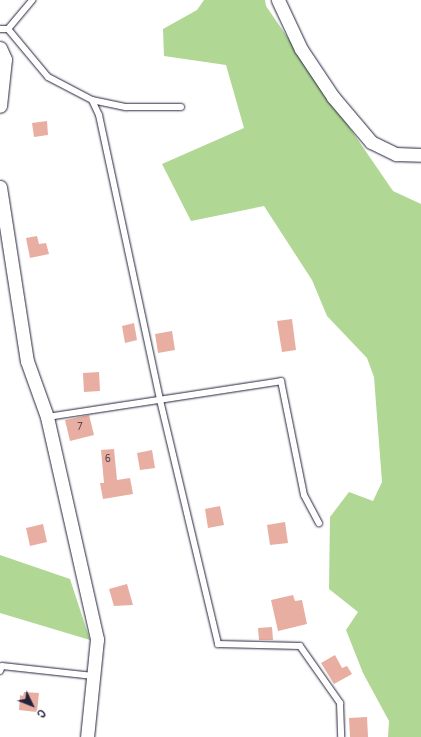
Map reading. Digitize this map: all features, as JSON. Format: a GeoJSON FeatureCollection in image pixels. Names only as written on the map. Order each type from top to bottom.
{"type":"FeatureCollection","features":[{"type":"Feature","properties":{"kind":"street"},"geometry":{"type":"LineString","coordinates":[[278,0],[301,49],[333,97],[371,142],[396,154],[421,155]]}},
{"type":"Feature","properties":{"kind":"street"},"geometry":{"type":"LineString","coordinates":[[0,48],[5,59],[0,106]]}},
{"type":"Feature","properties":{"kind":"street"},"geometry":{"type":"LineString","coordinates":[[0,187],[27,361],[47,417],[98,639],[87,737]]}},
{"type":"Feature","properties":{"kind":"lane"},"geometry":{"type":"LineString","coordinates":[[8,29],[32,0]]}},
{"type":"Feature","properties":{"kind":"lane"},"geometry":{"type":"LineString","coordinates":[[0,29],[8,29]]}},
{"type":"Feature","properties":{"kind":"lane"},"geometry":{"type":"LineString","coordinates":[[8,29],[48,77],[92,100],[126,107],[181,107]]}},
{"type":"Feature","properties":{"kind":"lane"},"geometry":{"type":"LineString","coordinates":[[92,100],[99,115],[160,400],[218,644],[300,646],[340,703],[341,737]]}},
{"type":"Feature","properties":{"kind":"lane"},"geometry":{"type":"LineString","coordinates":[[47,417],[281,381],[304,495],[319,523]]}},
{"type":"Feature","properties":{"kind":"lane"},"geometry":{"type":"LineString","coordinates":[[0,671],[2,666],[93,676]]}},
{"type":"Feature","properties":{"kind":"green space"},"geometry":{"type":"Polygon","coordinates":[[[204,0],[265,0],[266,6],[393,191],[421,204],[421,737],[388,737],[389,721],[363,673],[346,630],[358,612],[329,589],[330,517],[349,492],[373,501],[382,482],[374,377],[367,358],[327,316],[312,280],[264,206],[191,221],[162,164],[244,128],[226,65],[164,56],[163,29],[197,10],[204,0]]]}},
{"type":"Feature","properties":{"kind":"green space"},"geometry":{"type":"Polygon","coordinates":[[[0,555],[70,579],[90,640],[0,613],[0,555]]]}},
{"type":"Feature","properties":{"kind":"building"},"geometry":{"type":"Polygon","coordinates":[[[47,121],[48,135],[34,137],[32,123],[47,121]]]}},
{"type":"Feature","properties":{"kind":"building"},"geometry":{"type":"Polygon","coordinates":[[[37,236],[39,244],[46,243],[49,254],[30,258],[26,238],[37,236]]]}},
{"type":"Feature","properties":{"kind":"building"},"geometry":{"type":"Polygon","coordinates":[[[292,319],[296,350],[282,352],[277,321],[292,319]]]}},
{"type":"Feature","properties":{"kind":"building"},"geometry":{"type":"Polygon","coordinates":[[[134,323],[137,340],[125,343],[122,326],[134,323]]]}},
{"type":"Feature","properties":{"kind":"building"},"geometry":{"type":"Polygon","coordinates":[[[172,331],[175,350],[158,353],[155,334],[172,331]]]}},
{"type":"Feature","properties":{"kind":"building"},"geometry":{"type":"Polygon","coordinates":[[[99,372],[100,391],[84,392],[83,373],[99,372]]]}},
{"type":"Feature","properties":{"kind":"building"},"geometry":{"type":"Polygon","coordinates":[[[89,415],[94,435],[70,441],[65,420],[89,415]]]}},
{"type":"Feature","properties":{"kind":"building"},"geometry":{"type":"Polygon","coordinates":[[[114,449],[117,480],[130,478],[133,494],[103,499],[100,483],[104,483],[101,450],[114,449]]]}},
{"type":"Feature","properties":{"kind":"building"},"geometry":{"type":"Polygon","coordinates":[[[152,450],[155,468],[140,470],[137,453],[152,450]]]}},
{"type":"Feature","properties":{"kind":"building"},"geometry":{"type":"Polygon","coordinates":[[[220,506],[224,525],[208,528],[205,509],[220,506]]]}},
{"type":"Feature","properties":{"kind":"building"},"geometry":{"type":"Polygon","coordinates":[[[285,522],[288,543],[270,545],[267,525],[285,522]]]}},
{"type":"Feature","properties":{"kind":"building"},"geometry":{"type":"Polygon","coordinates":[[[43,524],[47,542],[30,546],[26,528],[43,524]]]}},
{"type":"Feature","properties":{"kind":"building"},"geometry":{"type":"Polygon","coordinates":[[[127,584],[133,605],[114,606],[109,589],[127,584]]]}},
{"type":"Feature","properties":{"kind":"building"},"geometry":{"type":"Polygon","coordinates":[[[293,595],[295,601],[302,600],[307,624],[278,631],[271,600],[293,595]]]}},
{"type":"Feature","properties":{"kind":"building"},"geometry":{"type":"Polygon","coordinates":[[[272,627],[273,640],[259,640],[258,628],[272,627]]]}},
{"type":"Feature","properties":{"kind":"building"},"geometry":{"type":"Polygon","coordinates":[[[335,655],[342,668],[347,666],[352,674],[334,684],[321,663],[335,655]]]}},
{"type":"Feature","properties":{"kind":"building"},"geometry":{"type":"Polygon","coordinates":[[[24,692],[39,693],[37,712],[19,710],[20,695],[23,696],[24,692]]]}},
{"type":"Feature","properties":{"kind":"building"},"geometry":{"type":"Polygon","coordinates":[[[367,717],[368,737],[350,737],[349,718],[367,717]]]}}]}
